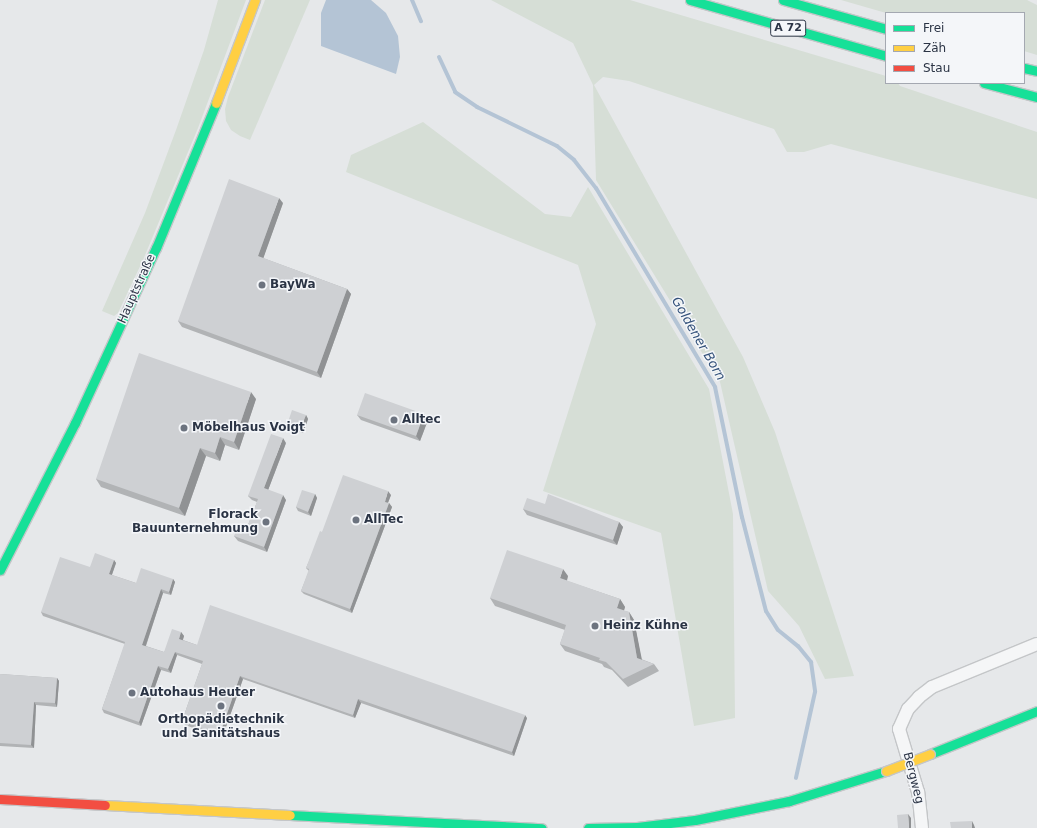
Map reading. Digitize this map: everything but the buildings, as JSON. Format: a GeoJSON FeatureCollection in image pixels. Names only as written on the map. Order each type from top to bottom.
{"type":"FeatureCollection","features":[{"type":"Feature","properties":{"kind":"main road","name":"Hauptstraße"},"geometry":{"type":"LineString","coordinates":[[0,570],[75,423],[156,248],[205,132],[255,0]]}},
{"type":"Feature","properties":{"kind":"main road","name":"A 72"},"geometry":{"type":"LineString","coordinates":[[690,0],[885,56]]}},
{"type":"Feature","properties":{"kind":"main road","name":"A 72"},"geometry":{"type":"LineString","coordinates":[[783,0],[885,29]]}},
{"type":"Feature","properties":{"kind":"main road"},"geometry":{"type":"LineString","coordinates":[[1025,68],[1037,71]]}},
{"type":"Feature","properties":{"kind":"main road"},"geometry":{"type":"LineString","coordinates":[[988,84],[1037,97]]}},
{"type":"Feature","properties":{"kind":"main road"},"geometry":{"type":"LineString","coordinates":[[588,828],[637,827],[695,820],[789,800],[886,771],[1037,711]]}},
{"type":"Feature","properties":{"kind":"main road"},"geometry":{"type":"LineString","coordinates":[[0,799],[542,828]]}},
{"type":"Feature","properties":{"kind":"street","name":"Bergweg"},"geometry":{"type":"LineString","coordinates":[[922,828],[918,792],[899,729],[908,708],[918,697],[932,687],[1037,644]]}},
{"type":"Feature","properties":{"kind":"shaded area"},"geometry":{"type":"Polygon","coordinates":[[[218,0],[246,0],[198,128],[143,260],[118,313],[114,316],[102,311],[145,213],[176,130],[204,50],[218,0]]]}},
{"type":"Feature","properties":{"kind":"shaded area"},"geometry":{"type":"Polygon","coordinates":[[[265,0],[310,0],[250,140],[231,130],[226,121],[225,109],[228,97],[265,0]]]}},
{"type":"Feature","properties":{"kind":"shaded area"},"geometry":{"type":"Polygon","coordinates":[[[491,0],[630,0],[885,76],[885,84],[899,84],[900,86],[1037,132],[1037,199],[831,144],[804,152],[787,152],[774,129],[629,81],[603,77],[594,85],[743,357],[775,432],[854,676],[825,679],[799,626],[768,591],[720,382],[596,180],[593,85],[573,43],[491,0]]]}},
{"type":"Feature","properties":{"kind":"shaded area"},"geometry":{"type":"Polygon","coordinates":[[[841,0],[1027,0],[1037,5],[1037,55],[1025,51],[1025,12],[885,13],[841,0]]]}},
{"type":"Feature","properties":{"kind":"shaded area"},"geometry":{"type":"Polygon","coordinates":[[[423,122],[545,214],[571,217],[588,187],[709,389],[733,514],[735,718],[694,726],[661,533],[543,491],[596,324],[578,265],[346,172],[351,155],[423,122]]]}},
{"type":"Feature","properties":{"kind":"water"},"geometry":{"type":"Polygon","coordinates":[[[326,0],[371,0],[386,13],[398,36],[400,57],[396,74],[321,46],[321,13],[326,0]]]}},
{"type":"Feature","properties":{"kind":"waterway","name":"Goldener Born"},"geometry":{"type":"LineString","coordinates":[[412,0],[421,21]]}},
{"type":"Feature","properties":{"kind":"waterway","name":"Goldener Born"},"geometry":{"type":"LineString","coordinates":[[439,57],[455,92],[477,107],[557,146],[574,160],[596,188],[715,387],[742,517],[766,611],[778,630],[798,646],[811,662],[815,692],[796,778]]}},
{"type":"Feature","properties":{"kind":"traffic: fast"},"geometry":{"type":"LineString","coordinates":[[690,0],[885,56]]}},
{"type":"Feature","properties":{"kind":"traffic: fast"},"geometry":{"type":"LineString","coordinates":[[783,0],[885,29]]}},
{"type":"Feature","properties":{"kind":"traffic: fast"},"geometry":{"type":"LineString","coordinates":[[1025,68],[1037,71]]}},
{"type":"Feature","properties":{"kind":"traffic: fast"},"geometry":{"type":"LineString","coordinates":[[988,84],[1037,97]]}},
{"type":"Feature","properties":{"kind":"traffic: fast"},"geometry":{"type":"LineString","coordinates":[[0,570],[75,423],[156,248],[216,103]]}},
{"type":"Feature","properties":{"kind":"traffic: fast"},"geometry":{"type":"LineString","coordinates":[[930,754],[1037,711]]}},
{"type":"Feature","properties":{"kind":"traffic: fast"},"geometry":{"type":"LineString","coordinates":[[588,828],[637,827],[695,820],[789,801],[886,771]]}},
{"type":"Feature","properties":{"kind":"traffic: fast"},"geometry":{"type":"LineString","coordinates":[[290,815],[542,828]]}},
{"type":"Feature","properties":{"kind":"traffic: slow"},"geometry":{"type":"LineString","coordinates":[[216,103],[255,0]]}},
{"type":"Feature","properties":{"kind":"traffic: slow"},"geometry":{"type":"LineString","coordinates":[[886,771],[930,754]]}},
{"type":"Feature","properties":{"kind":"traffic: slow"},"geometry":{"type":"LineString","coordinates":[[105,805],[290,815]]}},
{"type":"Feature","properties":{"kind":"traffic: jam"},"geometry":{"type":"LineString","coordinates":[[0,799],[105,805]]}},
{"type":"Feature","properties":{"kind":"place","name":"BayWa"},"geometry":{"type":"Point","coordinates":[262,285]}},
{"type":"Feature","properties":{"kind":"place","name":"Alltec"},"geometry":{"type":"Point","coordinates":[394,420]}},
{"type":"Feature","properties":{"kind":"place","name":"Möbelhaus Voigt"},"geometry":{"type":"Point","coordinates":[184,428]}},
{"type":"Feature","properties":{"kind":"place","name":"AllTec"},"geometry":{"type":"Point","coordinates":[356,520]}},
{"type":"Feature","properties":{"kind":"place","name":"Florack Bauunternehmung"},"geometry":{"type":"Point","coordinates":[266,522]}},
{"type":"Feature","properties":{"kind":"place","name":"Heinz Kühne"},"geometry":{"type":"Point","coordinates":[595,626]}},
{"type":"Feature","properties":{"kind":"place","name":"Autohaus Heuter"},"geometry":{"type":"Point","coordinates":[132,693]}},
{"type":"Feature","properties":{"kind":"place","name":"Orthopädietechnik und Sanitätshaus"},"geometry":{"type":"Point","coordinates":[221,706]}}]}
